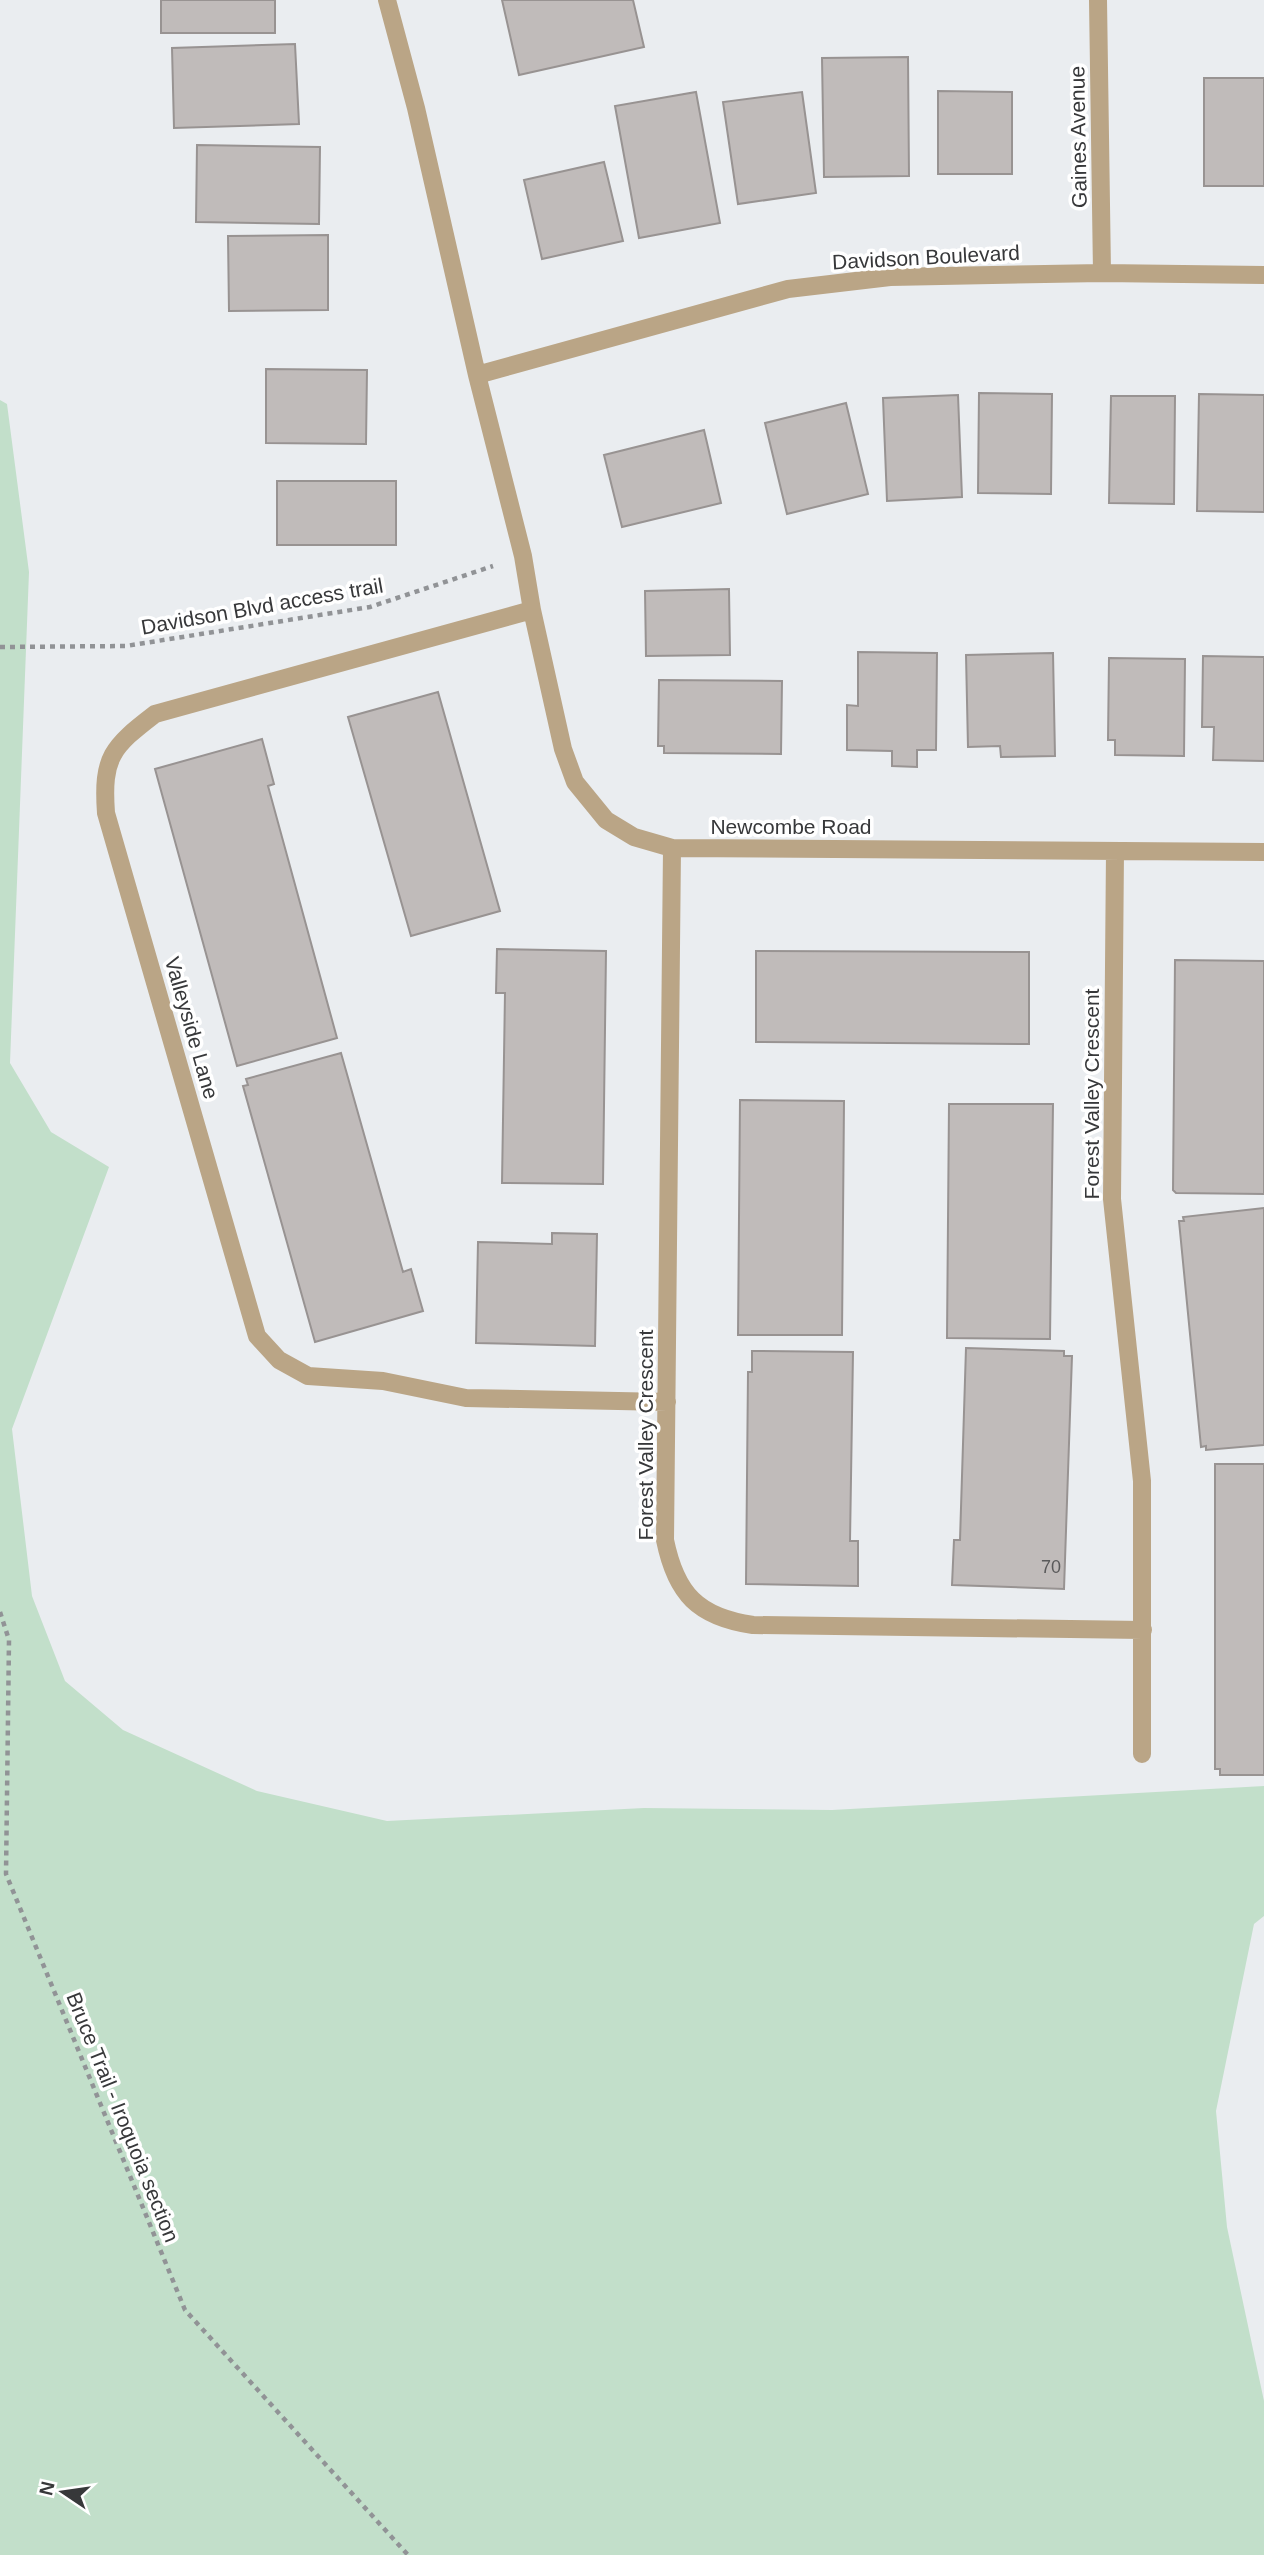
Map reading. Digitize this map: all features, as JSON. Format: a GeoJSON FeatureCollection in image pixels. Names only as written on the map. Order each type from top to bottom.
{"type":"FeatureCollection","features":[{"type":"Feature","properties":{"kind":"street"},"geometry":{"type":"LineString","coordinates":[[387,0],[416,108],[477,375],[523,556]]}},
{"type":"Feature","properties":{"kind":"street","name":"Gaines Avenue"},"geometry":{"type":"LineString","coordinates":[[1098,0],[1102,272]]}},
{"type":"Feature","properties":{"kind":"street","name":"Davidson Boulevard"},"geometry":{"type":"LineString","coordinates":[[477,375],[788,289],[890,277],[1102,272],[1264,275]]}},
{"type":"Feature","properties":{"kind":"street","name":"Newcombe Road"},"geometry":{"type":"LineString","coordinates":[[523,556],[563,750],[575,782],[606,820],[634,837],[671,848],[1264,852]]}},
{"type":"Feature","properties":{"kind":"street","name":"Valleyside Lane"},"geometry":{"type":"LineString","coordinates":[[532,610],[155,714],[120,741],[109,760],[104,784],[106,813],[257,1336],[279,1360],[308,1376],[383,1381],[466,1398],[667,1402]]}},
{"type":"Feature","properties":{"kind":"street","name":"Forest Valley Crescent"},"geometry":{"type":"LineString","coordinates":[[671,848],[666,1540],[671,1570],[685,1593],[704,1610],[727,1621],[753,1625],[1143,1630]]}},
{"type":"Feature","properties":{"kind":"street","name":"Forest Valley Crescent"},"geometry":{"type":"LineString","coordinates":[[1115,851],[1112,1199],[1142,1481],[1142,1754]]}},
{"type":"Feature","properties":{"kind":"path","name":"Davidson Blvd access trail"},"geometry":{"type":"LineString","coordinates":[[0,647],[126,646],[370,607],[523,556]]}},
{"type":"Feature","properties":{"kind":"path","name":"Bruce Trail - Iroquoia section"},"geometry":{"type":"LineString","coordinates":[[0,1612],[9,1640],[6,1874],[185,2311],[408,2555]]}},
{"type":"Feature","properties":{"kind":"green space"},"geometry":{"type":"Polygon","coordinates":[[[0,400],[7,404],[29,572],[10,1063],[51,1132],[109,1167],[12,1429],[32,1596],[65,1681],[123,1730],[257,1791],[387,1821],[644,1808],[832,1810],[1264,1786],[1264,1916],[1254,1924],[1216,2111],[1227,2227],[1264,2401],[1264,2555],[0,2555],[0,400]]]}},
{"type":"Feature","properties":{"kind":"building"},"geometry":{"type":"Polygon","coordinates":[[[161,0],[275,0],[275,33],[161,33],[161,0]]]}},
{"type":"Feature","properties":{"kind":"building"},"geometry":{"type":"Polygon","coordinates":[[[502,0],[633,0],[644,47],[519,75],[502,0]]]}},
{"type":"Feature","properties":{"kind":"building"},"geometry":{"type":"Polygon","coordinates":[[[295,44],[299,124],[174,128],[172,48],[295,44]]]}},
{"type":"Feature","properties":{"kind":"building"},"geometry":{"type":"Polygon","coordinates":[[[908,57],[909,176],[824,177],[822,58],[908,57]]]}},
{"type":"Feature","properties":{"kind":"building"},"geometry":{"type":"Polygon","coordinates":[[[1204,78],[1264,78],[1264,186],[1204,186],[1204,78]]]}},
{"type":"Feature","properties":{"kind":"building"},"geometry":{"type":"Polygon","coordinates":[[[938,91],[1012,92],[1012,174],[938,174],[938,91]]]}},
{"type":"Feature","properties":{"kind":"building"},"geometry":{"type":"Polygon","coordinates":[[[696,92],[720,223],[639,238],[615,106],[696,92]]]}},
{"type":"Feature","properties":{"kind":"building"},"geometry":{"type":"Polygon","coordinates":[[[802,92],[816,193],[738,204],[723,102],[802,92]]]}},
{"type":"Feature","properties":{"kind":"building"},"geometry":{"type":"Polygon","coordinates":[[[197,145],[320,147],[319,224],[196,222],[197,145]]]}},
{"type":"Feature","properties":{"kind":"building"},"geometry":{"type":"Polygon","coordinates":[[[604,162],[623,241],[542,259],[524,180],[604,162]]]}},
{"type":"Feature","properties":{"kind":"building"},"geometry":{"type":"Polygon","coordinates":[[[328,235],[328,310],[229,311],[228,236],[328,235]]]}},
{"type":"Feature","properties":{"kind":"building"},"geometry":{"type":"Polygon","coordinates":[[[266,369],[367,370],[366,444],[266,443],[266,369]]]}},
{"type":"Feature","properties":{"kind":"building"},"geometry":{"type":"Polygon","coordinates":[[[979,393],[1052,394],[1051,494],[978,493],[979,393]]]}},
{"type":"Feature","properties":{"kind":"building"},"geometry":{"type":"Polygon","coordinates":[[[1199,394],[1264,395],[1264,512],[1197,511],[1199,394]]]}},
{"type":"Feature","properties":{"kind":"building"},"geometry":{"type":"Polygon","coordinates":[[[958,395],[962,497],[887,501],[883,398],[958,395]]]}},
{"type":"Feature","properties":{"kind":"building"},"geometry":{"type":"Polygon","coordinates":[[[1111,396],[1175,396],[1174,504],[1109,503],[1111,396]]]}},
{"type":"Feature","properties":{"kind":"building"},"geometry":{"type":"Polygon","coordinates":[[[846,403],[868,494],[787,514],[765,423],[846,403]]]}},
{"type":"Feature","properties":{"kind":"building"},"geometry":{"type":"Polygon","coordinates":[[[704,430],[721,503],[622,527],[604,455],[704,430]]]}},
{"type":"Feature","properties":{"kind":"building"},"geometry":{"type":"Polygon","coordinates":[[[277,481],[396,481],[396,545],[277,545],[277,481]]]}},
{"type":"Feature","properties":{"kind":"building"},"geometry":{"type":"Polygon","coordinates":[[[729,589],[730,655],[646,656],[645,591],[729,589]]]}},
{"type":"Feature","properties":{"kind":"building"},"geometry":{"type":"Polygon","coordinates":[[[858,652],[937,653],[936,750],[917,750],[917,767],[892,766],[892,751],[847,750],[847,705],[858,706],[858,652]]]}},
{"type":"Feature","properties":{"kind":"building"},"geometry":{"type":"Polygon","coordinates":[[[1053,653],[1055,756],[1001,757],[1000,746],[968,747],[966,655],[1053,653]]]}},
{"type":"Feature","properties":{"kind":"building"},"geometry":{"type":"Polygon","coordinates":[[[1203,656],[1264,657],[1264,761],[1213,760],[1214,727],[1202,727],[1203,656]]]}},
{"type":"Feature","properties":{"kind":"building"},"geometry":{"type":"Polygon","coordinates":[[[1109,658],[1185,659],[1184,756],[1115,755],[1115,740],[1108,740],[1109,658]]]}},
{"type":"Feature","properties":{"kind":"building"},"geometry":{"type":"Polygon","coordinates":[[[659,680],[782,681],[781,754],[664,753],[664,746],[658,746],[659,680]]]}},
{"type":"Feature","properties":{"kind":"building"},"geometry":{"type":"Polygon","coordinates":[[[438,692],[500,911],[411,936],[348,717],[438,692]]]}},
{"type":"Feature","properties":{"kind":"building"},"geometry":{"type":"Polygon","coordinates":[[[262,739],[274,784],[268,786],[337,1038],[237,1066],[155,769],[262,739]]]}},
{"type":"Feature","properties":{"kind":"building"},"geometry":{"type":"Polygon","coordinates":[[[497,949],[606,951],[603,1184],[502,1183],[505,993],[496,993],[497,949]]]}},
{"type":"Feature","properties":{"kind":"building"},"geometry":{"type":"Polygon","coordinates":[[[756,951],[1029,952],[1029,1044],[756,1042],[756,951]]]}},
{"type":"Feature","properties":{"kind":"building"},"geometry":{"type":"Polygon","coordinates":[[[1175,960],[1264,961],[1264,1194],[1176,1193],[1173,1190],[1175,960]]]}},
{"type":"Feature","properties":{"kind":"building"},"geometry":{"type":"Polygon","coordinates":[[[341,1053],[403,1272],[411,1269],[423,1311],[315,1342],[243,1086],[248,1085],[246,1079],[341,1053]]]}},
{"type":"Feature","properties":{"kind":"building"},"geometry":{"type":"Polygon","coordinates":[[[740,1100],[844,1101],[842,1335],[738,1335],[740,1100]]]}},
{"type":"Feature","properties":{"kind":"building"},"geometry":{"type":"Polygon","coordinates":[[[949,1104],[1053,1104],[1050,1339],[947,1338],[949,1104]]]}},
{"type":"Feature","properties":{"kind":"building"},"geometry":{"type":"Polygon","coordinates":[[[1264,1208],[1264,1445],[1206,1450],[1206,1446],[1201,1447],[1179,1221],[1184,1221],[1183,1217],[1264,1208]]]}},
{"type":"Feature","properties":{"kind":"building"},"geometry":{"type":"Polygon","coordinates":[[[552,1233],[597,1234],[595,1346],[476,1343],[478,1242],[552,1244],[552,1233]]]}},
{"type":"Feature","properties":{"kind":"building"},"geometry":{"type":"Polygon","coordinates":[[[966,1348],[1064,1351],[1064,1356],[1072,1356],[1064,1589],[952,1585],[954,1540],[960,1540],[966,1348]]]}},
{"type":"Feature","properties":{"kind":"building"},"geometry":{"type":"Polygon","coordinates":[[[752,1351],[853,1352],[850,1541],[858,1541],[858,1586],[746,1584],[748,1372],[752,1372],[752,1351]]]}},
{"type":"Feature","properties":{"kind":"building"},"geometry":{"type":"Polygon","coordinates":[[[1215,1464],[1264,1464],[1264,1775],[1220,1775],[1220,1769],[1215,1769],[1215,1464]]]}}]}
